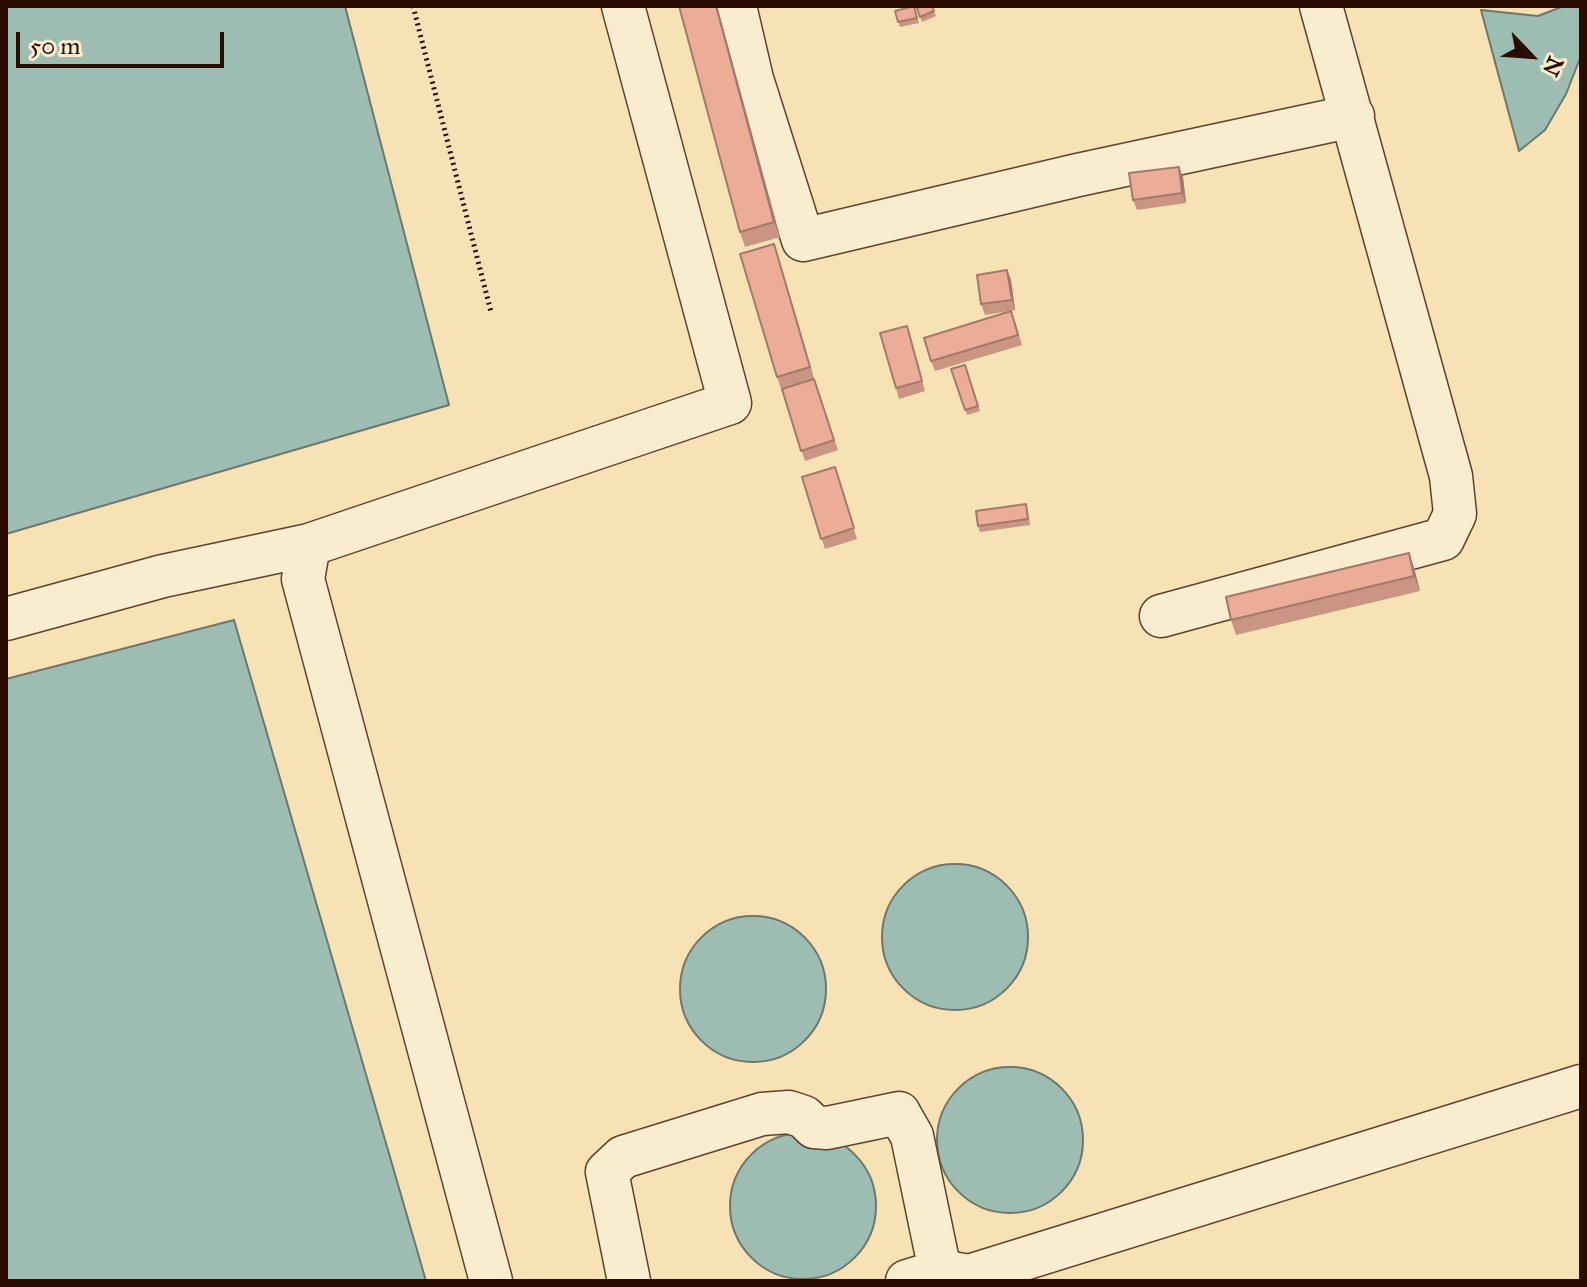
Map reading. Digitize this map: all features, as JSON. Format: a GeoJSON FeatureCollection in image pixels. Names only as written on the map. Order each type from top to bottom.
{"type":"FeatureCollection","features":[{"type":"Feature","properties":{"kind":"lane"},"geometry":{"type":"LineString","coordinates":[[6,619],[163,576],[309,545],[730,403],[623,6]]}},
{"type":"Feature","properties":{"kind":"lane"},"geometry":{"type":"LineString","coordinates":[[735,6],[752,79],[803,240],[1078,175],[1353,116]]}},
{"type":"Feature","properties":{"kind":"lane"},"geometry":{"type":"LineString","coordinates":[[1161,616],[1429,544],[1443,539],[1455,514],[1451,476],[1321,6]]}},
{"type":"Feature","properties":{"kind":"lane"},"geometry":{"type":"LineString","coordinates":[[309,545],[303,579],[491,1281]]}},
{"type":"Feature","properties":{"kind":"lane"},"geometry":{"type":"LineString","coordinates":[[629,1281],[607,1172],[623,1157],[762,1114],[789,1112],[804,1117],[814,1127],[827,1128],[899,1113],[912,1136],[924,1276],[969,1276],[1581,1086]]}},
{"type":"Feature","properties":{"kind":"path"},"geometry":{"type":"LineString","coordinates":[[413,6],[491,312]]}},
{"type":"Feature","properties":{"kind":"water"},"geometry":{"type":"Polygon","coordinates":[[[6,6],[345,6],[449,405],[6,534],[6,6]]]}},
{"type":"Feature","properties":{"kind":"water"},"geometry":{"type":"Polygon","coordinates":[[[1564,6],[1581,6],[1581,56],[1566,94],[1545,130],[1519,151],[1481,10],[1538,16],[1564,6]]]}},
{"type":"Feature","properties":{"kind":"water"},"geometry":{"type":"Polygon","coordinates":[[[234,620],[426,1281],[6,1281],[6,679],[234,620]]]}},
{"type":"Feature","properties":{"kind":"water"},"geometry":{"type":"Polygon","coordinates":[[[955,864],[983,870],[1006,886],[1022,909],[1028,937],[1022,965],[1006,988],[983,1004],[955,1010],[927,1004],[904,988],[888,965],[882,937],[888,909],[904,886],[927,870],[955,864]]]}},
{"type":"Feature","properties":{"kind":"water"},"geometry":{"type":"Polygon","coordinates":[[[753,916],[781,922],[804,938],[820,961],[826,989],[820,1017],[804,1040],[781,1056],[753,1062],[725,1056],[702,1040],[686,1017],[680,989],[686,961],[702,938],[725,922],[753,916]]]}},
{"type":"Feature","properties":{"kind":"water"},"geometry":{"type":"Polygon","coordinates":[[[1010,1067],[1038,1073],[1061,1089],[1077,1112],[1083,1140],[1077,1168],[1061,1191],[1038,1207],[1010,1213],[982,1207],[959,1191],[943,1168],[937,1140],[943,1112],[959,1089],[982,1073],[1010,1067]]]}},
{"type":"Feature","properties":{"kind":"water"},"geometry":{"type":"Polygon","coordinates":[[[803,1133],[831,1139],[854,1155],[870,1178],[876,1206],[870,1234],[854,1257],[831,1273],[803,1279],[775,1273],[752,1257],[736,1234],[730,1206],[736,1178],[752,1155],[775,1139],[803,1133]]]}},
{"type":"Feature","properties":{"kind":"building"},"geometry":{"type":"Polygon","coordinates":[[[679,6],[716,6],[774,222],[740,232],[679,6]]]}},
{"type":"Feature","properties":{"kind":"building"},"geometry":{"type":"Polygon","coordinates":[[[914,6],[917,18],[898,22],[895,11],[914,6]]]}},
{"type":"Feature","properties":{"kind":"building"},"geometry":{"type":"Polygon","coordinates":[[[932,6],[934,11],[920,17],[917,8],[932,6]]]}},
{"type":"Feature","properties":{"kind":"building"},"geometry":{"type":"Polygon","coordinates":[[[1179,167],[1182,193],[1133,200],[1129,173],[1179,167]]]}},
{"type":"Feature","properties":{"kind":"building"},"geometry":{"type":"Polygon","coordinates":[[[774,244],[810,367],[777,377],[740,254],[774,244]]]}},
{"type":"Feature","properties":{"kind":"building"},"geometry":{"type":"Polygon","coordinates":[[[1007,270],[1012,300],[981,304],[977,275],[1007,270]]]}},
{"type":"Feature","properties":{"kind":"building"},"geometry":{"type":"Polygon","coordinates":[[[1011,311],[1018,335],[931,361],[924,338],[1011,311]]]}},
{"type":"Feature","properties":{"kind":"building"},"geometry":{"type":"Polygon","coordinates":[[[907,326],[922,381],[896,388],[880,333],[907,326]]]}},
{"type":"Feature","properties":{"kind":"building"},"geometry":{"type":"Polygon","coordinates":[[[965,365],[978,406],[965,410],[951,369],[965,365]]]}},
{"type":"Feature","properties":{"kind":"building"},"geometry":{"type":"Polygon","coordinates":[[[814,379],[834,440],[801,451],[782,389],[814,379]]]}},
{"type":"Feature","properties":{"kind":"building"},"geometry":{"type":"Polygon","coordinates":[[[835,467],[854,528],[821,539],[802,477],[835,467]]]}},
{"type":"Feature","properties":{"kind":"building"},"geometry":{"type":"Polygon","coordinates":[[[1026,504],[1028,519],[978,526],[976,511],[1026,504]]]}},
{"type":"Feature","properties":{"kind":"building"},"geometry":{"type":"Polygon","coordinates":[[[1409,553],[1414,576],[1231,620],[1226,597],[1409,553]]]}}]}
